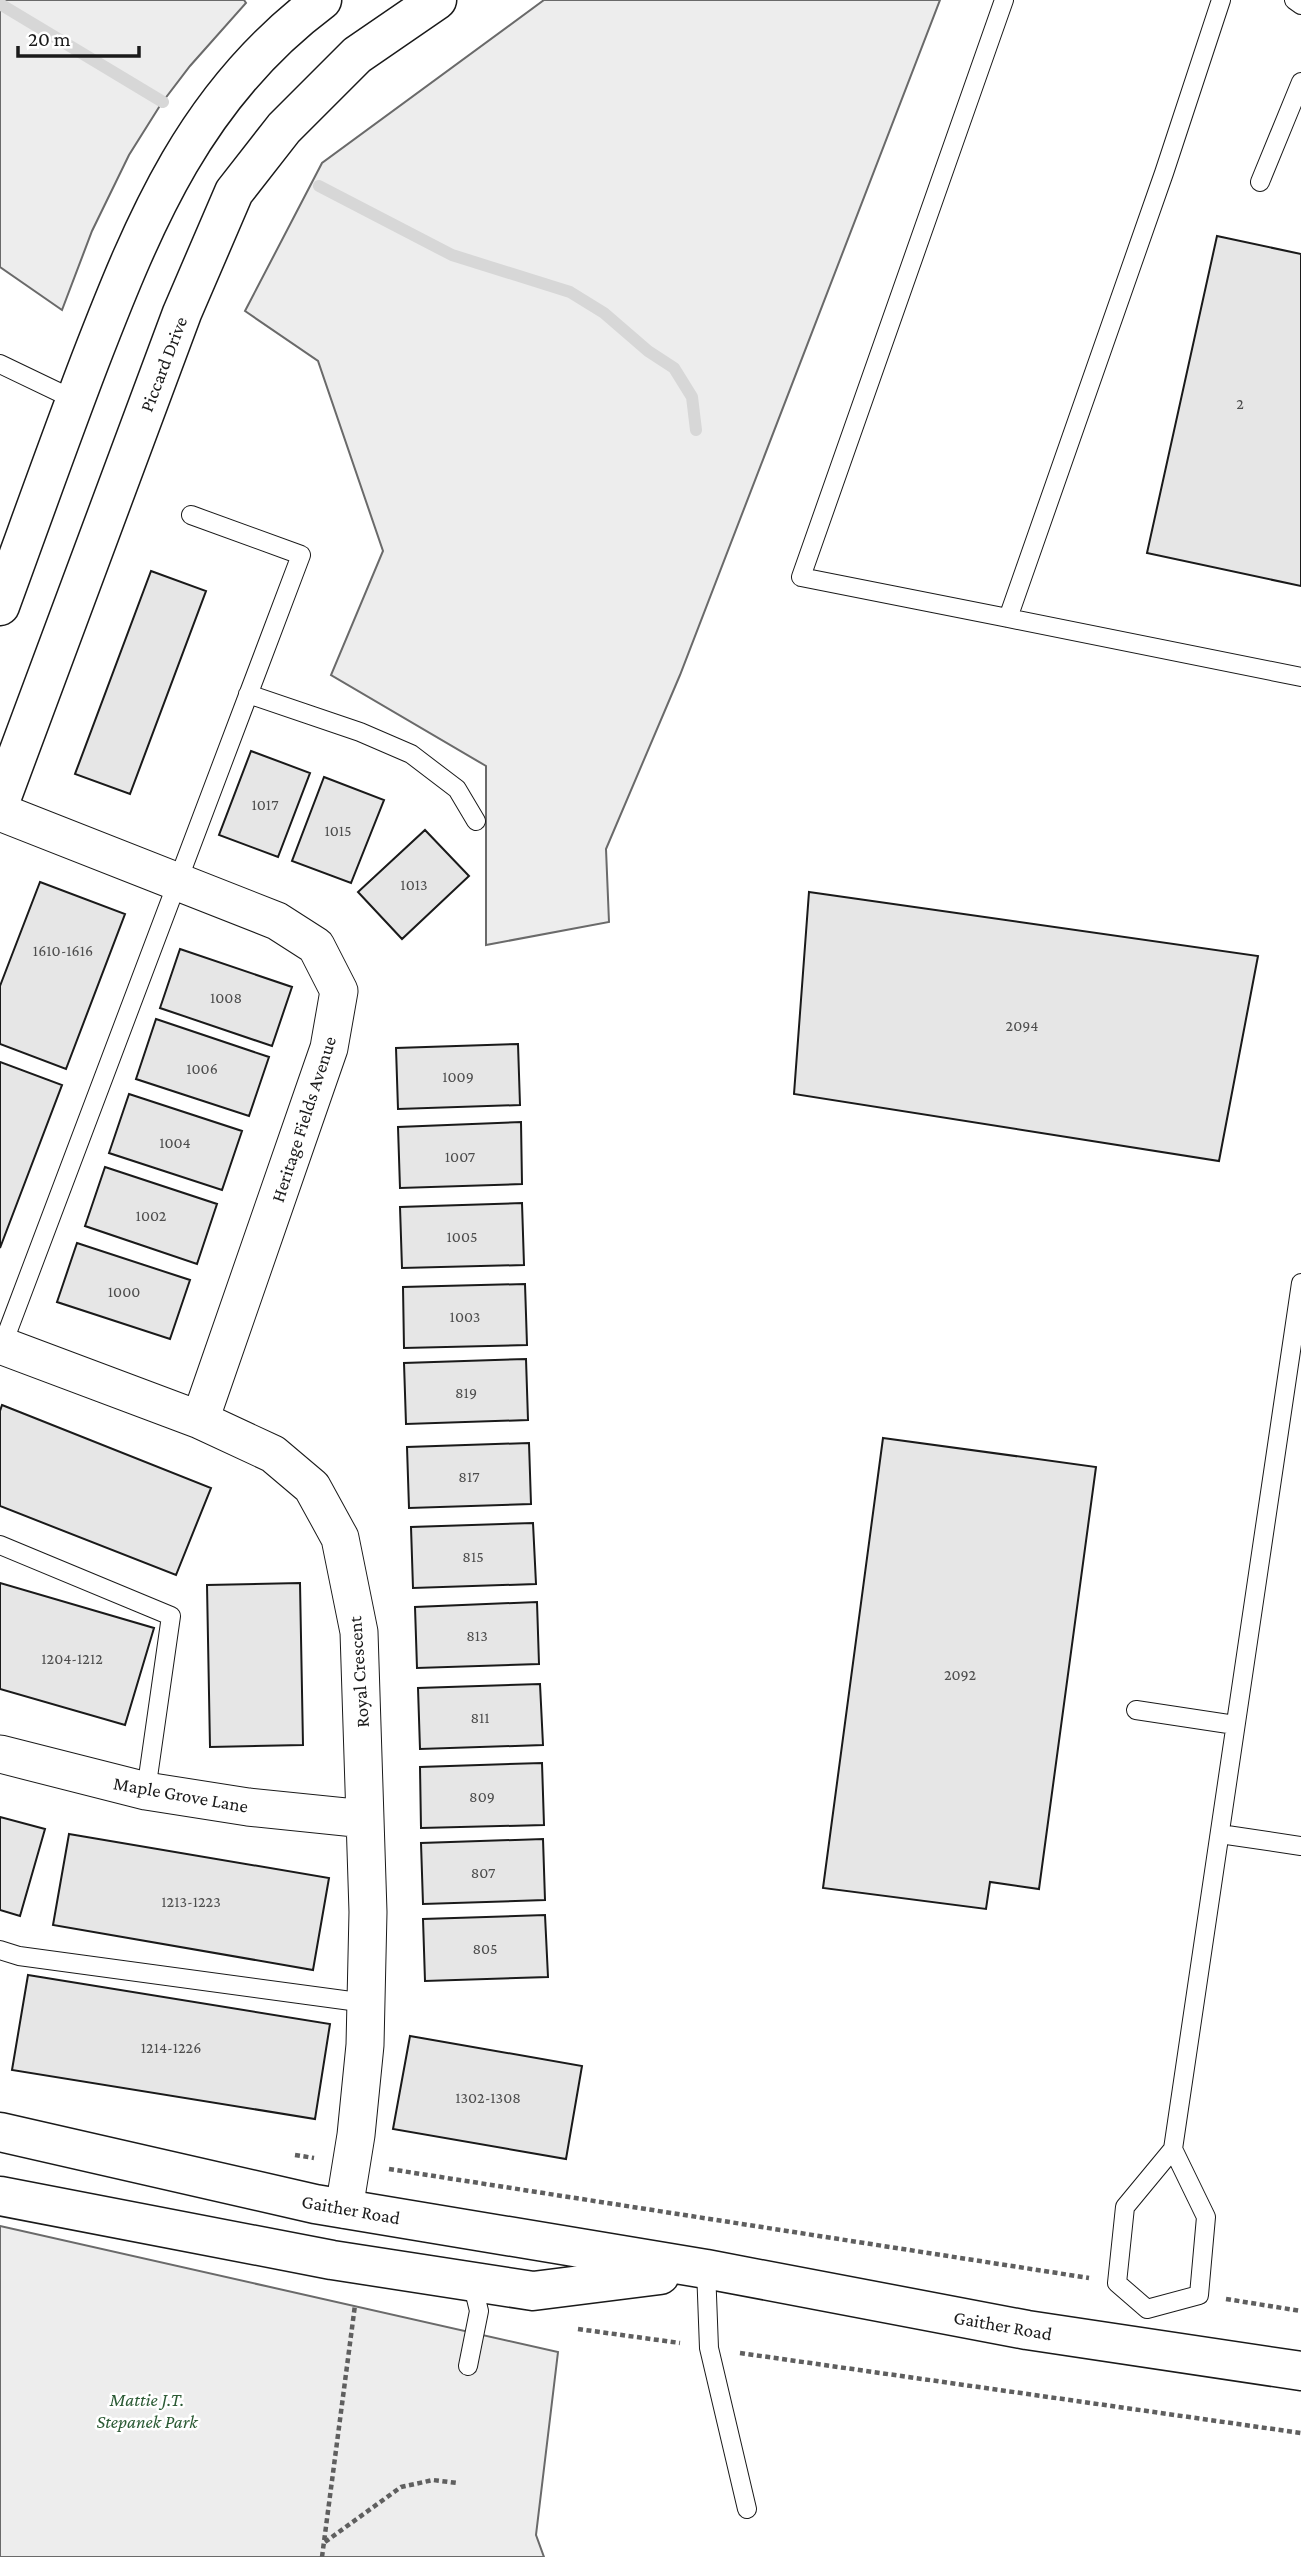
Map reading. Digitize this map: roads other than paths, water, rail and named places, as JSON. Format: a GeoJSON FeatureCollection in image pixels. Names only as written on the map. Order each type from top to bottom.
{"type":"FeatureCollection","features":[{"type":"Feature","properties":{"kind":"main road"},"geometry":{"type":"LineString","coordinates":[[0,606],[75,400],[131,259],[164,188],[199,130],[246,70],[323,0]]}},
{"type":"Feature","properties":{"kind":"main road","name":"Piccard Drive"},"geometry":{"type":"LineString","coordinates":[[0,802],[182,313],[234,192],[284,128],[358,55],[437,0]]}},
{"type":"Feature","properties":{"kind":"main road","name":"Gaither Road"},"geometry":{"type":"LineString","coordinates":[[0,2132],[344,2209],[706,2269],[1027,2330],[1145,2328],[1301,2371]]}},
{"type":"Feature","properties":{"kind":"main road","name":"Gaither Road"},"geometry":{"type":"LineString","coordinates":[[0,2196],[332,2260],[533,2291],[706,2269]]}},
{"type":"Feature","properties":{"kind":"street","name":"Heritage Fields Avenue"},"geometry":{"type":"LineString","coordinates":[[0,812],[277,921],[316,946],[339,991],[329,1048],[200,1420]]}},
{"type":"Feature","properties":{"kind":"street","name":"Royal Crescent"},"geometry":{"type":"LineString","coordinates":[[1,1347],[200,1420],[273,1454],[312,1488],[340,1538],[359,1632],[368,1912],[365,2045],[356,2135],[344,2209]]}},
{"type":"Feature","properties":{"kind":"street","name":"Maple Grove Lane"},"geometry":{"type":"LineString","coordinates":[[0,1754],[146,1791],[248,1807],[365,1819]]}},
{"type":"Feature","properties":{"kind":"lane"},"geometry":{"type":"LineString","coordinates":[[1004,0],[801,577],[1301,677]]}},
{"type":"Feature","properties":{"kind":"lane"},"geometry":{"type":"LineString","coordinates":[[1007,618],[1164,173],[1221,0]]}},
{"type":"Feature","properties":{"kind":"lane"},"geometry":{"type":"LineString","coordinates":[[1294,0],[1301,5]]}},
{"type":"Feature","properties":{"kind":"lane"},"geometry":{"type":"LineString","coordinates":[[1260,182],[1301,82]]}},
{"type":"Feature","properties":{"kind":"lane"},"geometry":{"type":"LineString","coordinates":[[0,364],[75,400]]}},
{"type":"Feature","properties":{"kind":"lane"},"geometry":{"type":"LineString","coordinates":[[1,1347],[301,555],[191,515]]}},
{"type":"Feature","properties":{"kind":"lane"},"geometry":{"type":"LineString","coordinates":[[248,694],[360,732],[411,754],[457,789],[477,821]]}},
{"type":"Feature","properties":{"kind":"lane"},"geometry":{"type":"LineString","coordinates":[[1173,2149],[1206,2217],[1199,2295],[1145,2328],[1117,2283],[1125,2207],[1173,2149],[1301,1283]]}},
{"type":"Feature","properties":{"kind":"lane"},"geometry":{"type":"LineString","coordinates":[[0,1545],[172,1616],[146,1791]]}},
{"type":"Feature","properties":{"kind":"lane"},"geometry":{"type":"LineString","coordinates":[[1136,1710],[1236,1725]]}},
{"type":"Feature","properties":{"kind":"lane"},"geometry":{"type":"LineString","coordinates":[[1220,1833],[1301,1846]]}},
{"type":"Feature","properties":{"kind":"lane"},"geometry":{"type":"LineString","coordinates":[[0,1950],[19,1956],[366,2003]]}},
{"type":"Feature","properties":{"kind":"lane"},"geometry":{"type":"LineString","coordinates":[[706,2269],[709,2348],[747,2509]]}},
{"type":"Feature","properties":{"kind":"lane"},"geometry":{"type":"LineString","coordinates":[[468,2366],[479,2311],[472,2282]]}},
{"type":"Feature","properties":{"kind":"waterway"},"geometry":{"type":"LineString","coordinates":[[0,4],[163,102]]}},
{"type":"Feature","properties":{"kind":"waterway"},"geometry":{"type":"LineString","coordinates":[[319,186],[452,255],[570,292],[604,313],[648,351],[674,368],[692,397],[696,430]]}},
{"type":"Feature","properties":{"kind":"park label","name":"Mattie J.T. Stepanek Park"},"geometry":{"type":"Point","coordinates":[147,2410]}}]}
